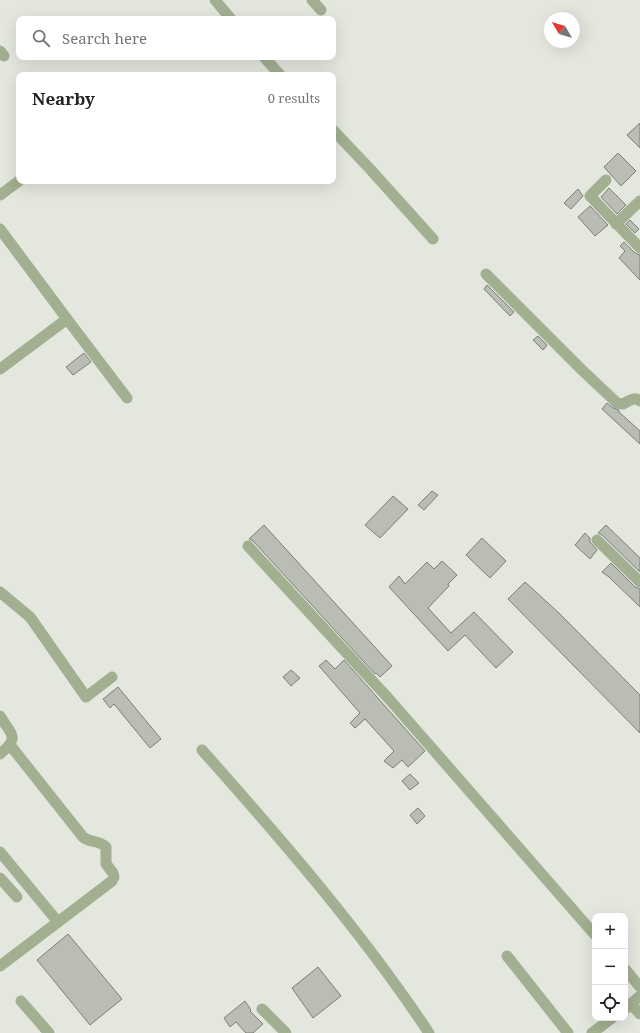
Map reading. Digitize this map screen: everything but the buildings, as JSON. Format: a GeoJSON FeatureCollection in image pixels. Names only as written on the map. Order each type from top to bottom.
{"type":"FeatureCollection","features":[{"type":"Feature","properties":{"kind":"street"},"geometry":{"type":"LineString","coordinates":[[215,0],[228,16]]}},
{"type":"Feature","properties":{"kind":"street"},"geometry":{"type":"LineString","coordinates":[[312,0],[321,10]]}},
{"type":"Feature","properties":{"kind":"street"},"geometry":{"type":"LineString","coordinates":[[267,60],[277,72]]}},
{"type":"Feature","properties":{"kind":"street"},"geometry":{"type":"LineString","coordinates":[[336,133],[433,239]]}},
{"type":"Feature","properties":{"kind":"street"},"geometry":{"type":"LineString","coordinates":[[606,180],[590,196],[640,248]]}},
{"type":"Feature","properties":{"kind":"street"},"geometry":{"type":"LineString","coordinates":[[0,195],[16,183]]}},
{"type":"Feature","properties":{"kind":"street"},"geometry":{"type":"LineString","coordinates":[[616,224],[640,201]]}},
{"type":"Feature","properties":{"kind":"street"},"geometry":{"type":"LineString","coordinates":[[0,229],[127,398]]}},
{"type":"Feature","properties":{"kind":"street"},"geometry":{"type":"LineString","coordinates":[[486,274],[617,403],[623,404],[633,399],[640,401]]}},
{"type":"Feature","properties":{"kind":"street"},"geometry":{"type":"LineString","coordinates":[[0,369],[67,319]]}},
{"type":"Feature","properties":{"kind":"street"},"geometry":{"type":"LineString","coordinates":[[597,540],[640,582]]}},
{"type":"Feature","properties":{"kind":"street"},"geometry":{"type":"LineString","coordinates":[[248,546],[389,699],[592,932]]}},
{"type":"Feature","properties":{"kind":"street"},"geometry":{"type":"LineString","coordinates":[[0,592],[30,617],[86,697],[112,677]]}},
{"type":"Feature","properties":{"kind":"street"},"geometry":{"type":"LineString","coordinates":[[0,716],[13,739],[10,745],[0,754]]}},
{"type":"Feature","properties":{"kind":"street"},"geometry":{"type":"LineString","coordinates":[[0,966],[112,881],[114,877],[113,873],[106,864],[106,847],[97,841],[85,840],[10,745]]}},
{"type":"Feature","properties":{"kind":"street"},"geometry":{"type":"LineString","coordinates":[[202,750],[269,824],[382,966],[429,1033]]}},
{"type":"Feature","properties":{"kind":"street"},"geometry":{"type":"LineString","coordinates":[[0,852],[58,922]]}},
{"type":"Feature","properties":{"kind":"street"},"geometry":{"type":"LineString","coordinates":[[0,878],[17,897]]}},
{"type":"Feature","properties":{"kind":"street"},"geometry":{"type":"LineString","coordinates":[[507,956],[568,1033]]}},
{"type":"Feature","properties":{"kind":"street"},"geometry":{"type":"LineString","coordinates":[[628,973],[640,987]]}},
{"type":"Feature","properties":{"kind":"street"},"geometry":{"type":"LineString","coordinates":[[640,996],[628,1006],[640,1014]]}},
{"type":"Feature","properties":{"kind":"street"},"geometry":{"type":"LineString","coordinates":[[21,1001],[49,1033]]}},
{"type":"Feature","properties":{"kind":"street"},"geometry":{"type":"LineString","coordinates":[[262,1009],[286,1033]]}},
{"type":"Feature","properties":{"kind":"street"},"geometry":{"type":"LineString","coordinates":[[598,1031],[609,1021]]}}]}
